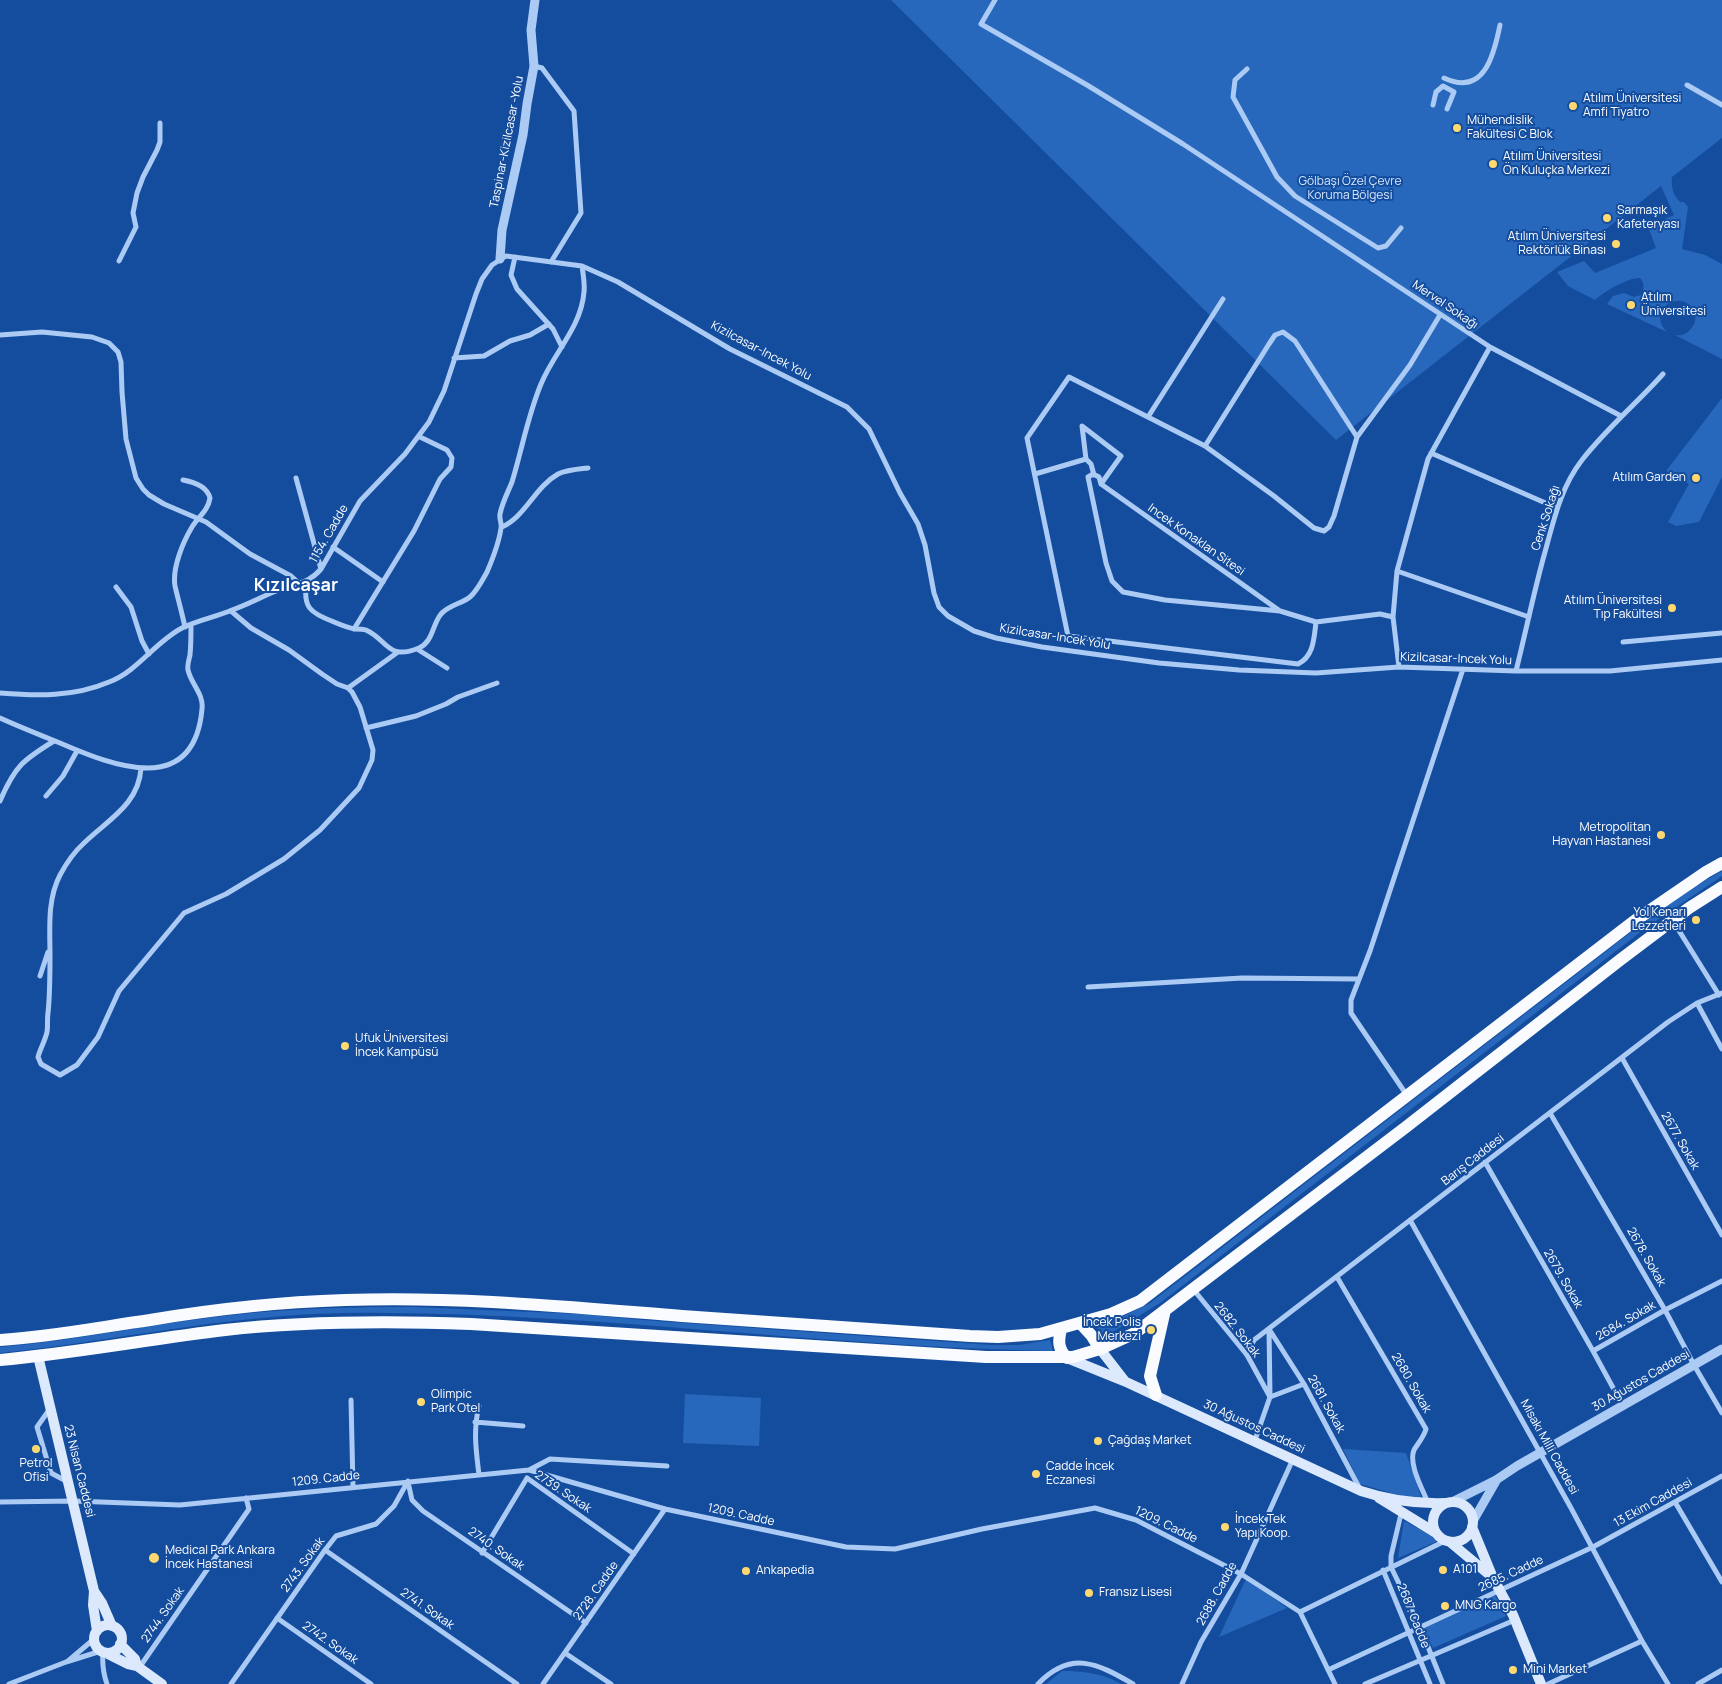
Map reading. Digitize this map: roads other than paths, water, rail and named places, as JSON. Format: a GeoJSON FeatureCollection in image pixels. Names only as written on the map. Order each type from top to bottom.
{"type":"FeatureCollection","features":[{"type":"Feature","properties":{"kind":"main road"},"geometry":{"type":"LineString","coordinates":[[0,1340],[86,1330],[254,1305],[306,1301],[384,1299],[540,1304],[970,1336],[1028,1336],[1080,1324],[1120,1311],[1149,1295],[1632,922],[1722,863]]}},
{"type":"Feature","properties":{"kind":"main road"},"geometry":{"type":"LineString","coordinates":[[0,1360],[175,1336],[271,1326],[320,1323],[405,1322],[471,1324],[986,1357],[1067,1358],[1100,1350],[1135,1333],[1406,1127],[1672,921],[1722,887]]}},
{"type":"Feature","properties":{"kind":"main road"},"geometry":{"type":"LineString","coordinates":[[1156,1395],[1150,1376],[1165,1310]]}},
{"type":"Feature","properties":{"kind":"main road"},"geometry":{"type":"LineString","coordinates":[[1080,1324],[1092,1336],[1100,1350]]}},
{"type":"Feature","properties":{"kind":"main road"},"geometry":{"type":"LineString","coordinates":[[1061,1329],[1060,1350],[1067,1358]]}},
{"type":"Feature","properties":{"kind":"main road","name":"30 Ağustos Caddesi"},"geometry":{"type":"LineString","coordinates":[[1100,1350],[1124,1381]]}},
{"type":"Feature","properties":{"kind":"main road","name":"23 Nisan Caddesi"},"geometry":{"type":"LineString","coordinates":[[38,1356],[94,1591],[93,1605],[96,1635]]}},
{"type":"Feature","properties":{"kind":"main road","name":"30 Ağustos Caddesi"},"geometry":{"type":"LineString","coordinates":[[1067,1358],[1156,1395],[1361,1491],[1374,1495]]}},
{"type":"Feature","properties":{"kind":"main road"},"geometry":{"type":"LineString","coordinates":[[1374,1495],[1428,1504],[1449,1503],[1464,1505],[1469,1510],[1493,1578],[1515,1620],[1541,1684]]}},
{"type":"Feature","properties":{"kind":"main road"},"geometry":{"type":"LineString","coordinates":[[1374,1495],[1401,1514],[1436,1534],[1493,1578]]}},
{"type":"Feature","properties":{"kind":"main road"},"geometry":{"type":"LineString","coordinates":[[1436,1534],[1432,1522],[1433,1516],[1440,1506],[1449,1503]]}},
{"type":"Feature","properties":{"kind":"main road"},"geometry":{"type":"LineString","coordinates":[[1447,1542],[1456,1542],[1466,1537],[1473,1524]]}},
{"type":"Feature","properties":{"kind":"main road","name":"23 Nisan Caddesi"},"geometry":{"type":"LineString","coordinates":[[94,1591],[112,1626]]}},
{"type":"Feature","properties":{"kind":"main road"},"geometry":{"type":"LineString","coordinates":[[104,1652],[114,1651],[120,1644],[121,1634],[112,1626],[104,1626],[96,1635],[96,1646],[104,1652],[138,1667],[162,1684]]}},
{"type":"Feature","properties":{"kind":"main road"},"geometry":{"type":"LineString","coordinates":[[120,1644],[134,1658],[138,1667]]}},
{"type":"Feature","properties":{"kind":"street","name":"Taspinar-Kizilcasar -Yolu"},"geometry":{"type":"LineString","coordinates":[[500,259],[502,230],[523,135],[534,66],[532,30],[535,0]]}},
{"type":"Feature","properties":{"kind":"street","name":"Mervel Sokağı"},"geometry":{"type":"LineString","coordinates":[[995,0],[981,24],[1087,85],[1183,144],[1490,347],[1621,416]]}},
{"type":"Feature","properties":{"kind":"street"},"geometry":{"type":"LineString","coordinates":[[1444,78],[1455,84],[1467,83],[1478,78],[1492,60],[1500,26]]}},
{"type":"Feature","properties":{"kind":"street"},"geometry":{"type":"LineString","coordinates":[[534,66],[542,68],[574,111],[576,129],[581,213],[552,262]]}},
{"type":"Feature","properties":{"kind":"street"},"geometry":{"type":"LineString","coordinates":[[1247,69],[1235,80],[1233,97],[1277,177],[1286,187],[1295,196],[1378,248],[1386,246],[1401,228]]}},
{"type":"Feature","properties":{"kind":"street"},"geometry":{"type":"LineString","coordinates":[[1687,85],[1722,105]]}},
{"type":"Feature","properties":{"kind":"street"},"geometry":{"type":"LineString","coordinates":[[1433,105],[1436,92],[1443,86],[1454,92],[1447,109]]}},
{"type":"Feature","properties":{"kind":"street"},"geometry":{"type":"LineString","coordinates":[[119,260],[136,227],[133,213],[137,193],[160,142],[160,123]]}},
{"type":"Feature","properties":{"kind":"street","name":"Kizilcasar-Incek Yolu"},"geometry":{"type":"LineString","coordinates":[[500,259],[506,256],[582,266],[618,282],[730,349],[847,407],[869,429],[900,493],[918,524],[925,545],[934,592],[939,606],[948,616],[974,631],[996,638],[1042,647],[1159,663],[1316,673],[1399,667],[1516,671],[1610,671],[1722,660]]}},
{"type":"Feature","properties":{"kind":"street"},"geometry":{"type":"LineString","coordinates":[[515,257],[511,275],[517,288],[549,324],[562,347]]}},
{"type":"Feature","properties":{"kind":"street","name":"1154. Cadde"},"geometry":{"type":"LineString","coordinates":[[0,693],[60,695],[86,690],[109,682],[126,674],[163,641],[188,626],[231,611],[282,588],[300,584],[314,578],[360,501],[420,436],[429,422],[444,391],[482,279],[492,265],[500,259]]}},
{"type":"Feature","properties":{"kind":"street"},"geometry":{"type":"LineString","coordinates":[[348,688],[398,652],[424,646],[441,614],[450,607],[469,598],[487,572],[496,550],[502,527],[499,516],[512,482],[540,384],[576,325],[584,292],[582,266]]}},
{"type":"Feature","properties":{"kind":"street"},"geometry":{"type":"LineString","coordinates":[[1148,418],[1223,299]]}},
{"type":"Feature","properties":{"kind":"street"},"geometry":{"type":"LineString","coordinates":[[1316,622],[1310,652],[1305,660],[1298,664],[1068,636],[1027,438],[1069,377],[1205,446],[1274,496],[1314,528],[1324,531],[1329,527],[1334,516],[1357,437],[1410,365],[1440,315]]}},
{"type":"Feature","properties":{"kind":"street"},"geometry":{"type":"LineString","coordinates":[[454,358],[484,356],[510,341],[530,335],[549,324]]}},
{"type":"Feature","properties":{"kind":"street"},"geometry":{"type":"LineString","coordinates":[[0,335],[42,332],[92,337],[109,343],[118,352],[121,362],[126,438],[136,478],[143,488],[149,495],[164,504],[199,518],[250,554],[291,576],[300,584]]}},
{"type":"Feature","properties":{"kind":"street"},"geometry":{"type":"LineString","coordinates":[[1205,446],[1275,335],[1283,332],[1295,341],[1357,437]]}},
{"type":"Feature","properties":{"kind":"street"},"geometry":{"type":"LineString","coordinates":[[1399,667],[1393,617],[1397,571],[1428,459],[1490,347]]}},
{"type":"Feature","properties":{"kind":"street","name":"Cenk Sokağı"},"geometry":{"type":"LineString","coordinates":[[1516,671],[1557,508],[1564,489],[1581,461],[1621,416],[1640,400],[1663,374]]}},
{"type":"Feature","properties":{"kind":"street","name":"Incek Konaklan Sitesi"},"geometry":{"type":"LineString","coordinates":[[1101,484],[1121,456],[1082,426],[1086,459],[1091,464],[1094,475],[1099,477],[1101,484],[1280,612]]}},
{"type":"Feature","properties":{"kind":"street"},"geometry":{"type":"LineString","coordinates":[[354,629],[414,531],[440,479],[451,467],[452,458],[447,450],[420,436]]}},
{"type":"Feature","properties":{"kind":"street"},"geometry":{"type":"LineString","coordinates":[[1431,453],[1557,508]]}},
{"type":"Feature","properties":{"kind":"street"},"geometry":{"type":"LineString","coordinates":[[1035,474],[1086,459]]}},
{"type":"Feature","properties":{"kind":"street"},"geometry":{"type":"LineString","coordinates":[[502,527],[510,524],[547,482],[559,474],[588,468]]}},
{"type":"Feature","properties":{"kind":"street"},"geometry":{"type":"LineString","coordinates":[[1094,475],[1088,477],[1096,521],[1106,563],[1112,581],[1118,589],[1132,595],[1165,600],[1280,612],[1316,622],[1380,614],[1393,617]]}},
{"type":"Feature","properties":{"kind":"street"},"geometry":{"type":"LineString","coordinates":[[296,478],[321,569]]}},
{"type":"Feature","properties":{"kind":"street"},"geometry":{"type":"LineString","coordinates":[[0,718],[77,751],[118,765],[141,768],[160,767],[172,762],[191,749],[198,735],[203,706],[200,694],[190,676],[188,667],[188,626],[175,585],[174,575],[176,563],[188,535],[207,509],[209,493],[194,482],[183,480]]}},
{"type":"Feature","properties":{"kind":"street"},"geometry":{"type":"LineString","coordinates":[[333,547],[383,582]]}},
{"type":"Feature","properties":{"kind":"street"},"geometry":{"type":"LineString","coordinates":[[1397,571],[1529,617]]}},
{"type":"Feature","properties":{"kind":"street"},"geometry":{"type":"LineString","coordinates":[[307,581],[305,593],[309,608],[329,620],[354,629],[364,629],[376,635],[390,649],[398,652]]}},
{"type":"Feature","properties":{"kind":"street"},"geometry":{"type":"LineString","coordinates":[[116,587],[131,607],[142,641],[149,654]]}},
{"type":"Feature","properties":{"kind":"street"},"geometry":{"type":"LineString","coordinates":[[141,768],[140,778],[132,798],[121,812],[82,844],[60,874],[53,890],[50,908],[50,989],[47,1032],[38,1057],[41,1064],[60,1075],[76,1065],[98,1037],[119,991],[184,913],[226,894],[284,859],[320,830],[359,788],[372,760],[373,750],[358,701],[348,688],[337,684],[289,650],[251,628],[231,611]]}},
{"type":"Feature","properties":{"kind":"street"},"geometry":{"type":"LineString","coordinates":[[1623,642],[1722,633]]}},
{"type":"Feature","properties":{"kind":"street"},"geometry":{"type":"LineString","coordinates":[[416,649],[447,668]]}},
{"type":"Feature","properties":{"kind":"street"},"geometry":{"type":"LineString","coordinates":[[1407,1095],[1351,1013],[1351,1000],[1370,952],[1463,669]]}},
{"type":"Feature","properties":{"kind":"street"},"geometry":{"type":"LineString","coordinates":[[366,728],[416,716],[446,704],[463,694],[497,683]]}},
{"type":"Feature","properties":{"kind":"street"},"geometry":{"type":"LineString","coordinates":[[0,801],[17,768],[28,757],[54,741]]}},
{"type":"Feature","properties":{"kind":"street"},"geometry":{"type":"LineString","coordinates":[[46,796],[63,776],[77,751]]}},
{"type":"Feature","properties":{"kind":"street"},"geometry":{"type":"LineString","coordinates":[[1672,921],[1720,994]]}},
{"type":"Feature","properties":{"kind":"street"},"geometry":{"type":"LineString","coordinates":[[40,976],[50,944]]}},
{"type":"Feature","properties":{"kind":"street"},"geometry":{"type":"LineString","coordinates":[[1088,987],[1242,978],[1359,979]]}},
{"type":"Feature","properties":{"kind":"street","name":"Barış Caddesi"},"geometry":{"type":"LineString","coordinates":[[1247,1355],[1254,1340],[1668,1022],[1697,1003],[1720,994]]}},
{"type":"Feature","properties":{"kind":"street"},"geometry":{"type":"LineString","coordinates":[[1697,1003],[1722,1049]]}},
{"type":"Feature","properties":{"kind":"street","name":"2677. Sokak"},"geometry":{"type":"LineString","coordinates":[[1622,1058],[1722,1235]]}},
{"type":"Feature","properties":{"kind":"street","name":"2678. Sokak"},"geometry":{"type":"LineString","coordinates":[[1550,1113],[1665,1310],[1722,1413]]}},
{"type":"Feature","properties":{"kind":"street","name":"2679. Sokak"},"geometry":{"type":"LineString","coordinates":[[1486,1162],[1623,1406]]}},
{"type":"Feature","properties":{"kind":"street","name":"Misakı Milli Caddesi"},"geometry":{"type":"LineString","coordinates":[[1410,1220],[1541,1452],[1642,1641],[1668,1684]]}},
{"type":"Feature","properties":{"kind":"street","name":"2680. Sokak"},"geometry":{"type":"LineString","coordinates":[[1337,1277],[1426,1429],[1423,1438],[1414,1451],[1413,1466],[1428,1504]]}},
{"type":"Feature","properties":{"kind":"street","name":"2684. Sokak"},"geometry":{"type":"LineString","coordinates":[[1593,1351],[1665,1310],[1722,1281]]}},
{"type":"Feature","properties":{"kind":"street","name":"2682. Sokak"},"geometry":{"type":"LineString","coordinates":[[1192,1289],[1247,1355],[1270,1397]]}},
{"type":"Feature","properties":{"kind":"street"},"geometry":{"type":"LineString","coordinates":[[1254,1440],[1270,1397],[1269,1329]]}},
{"type":"Feature","properties":{"kind":"street","name":"2681. Sokak"},"geometry":{"type":"LineString","coordinates":[[1269,1329],[1304,1384],[1361,1491]]}},
{"type":"Feature","properties":{"kind":"street","name":"30 Ağustos Caddesi"},"geometry":{"type":"LineString","coordinates":[[1449,1503],[1496,1480],[1541,1452],[1722,1349]]}},
{"type":"Feature","properties":{"kind":"street"},"geometry":{"type":"LineString","coordinates":[[1270,1397],[1304,1384]]}},
{"type":"Feature","properties":{"kind":"street"},"geometry":{"type":"LineString","coordinates":[[351,1400],[353,1487]]}},
{"type":"Feature","properties":{"kind":"street"},"geometry":{"type":"LineString","coordinates":[[479,1406],[475,1422],[479,1475]]}},
{"type":"Feature","properties":{"kind":"street"},"geometry":{"type":"LineString","coordinates":[[50,1409],[37,1427],[51,1473],[69,1482]]}},
{"type":"Feature","properties":{"kind":"street"},"geometry":{"type":"LineString","coordinates":[[475,1422],[524,1426]]}},
{"type":"Feature","properties":{"kind":"street","name":"2688. Cadde"},"geometry":{"type":"LineString","coordinates":[[1182,1684],[1201,1642],[1241,1574],[1293,1458]]}},
{"type":"Feature","properties":{"kind":"street"},"geometry":{"type":"LineString","coordinates":[[529,1470],[550,1459],[667,1466]]}},
{"type":"Feature","properties":{"kind":"street","name":"1209. Cadde"},"geometry":{"type":"LineString","coordinates":[[0,1502],[74,1501],[180,1505],[529,1470],[665,1509],[846,1547],[894,1549],[982,1529],[1095,1508],[1136,1520],[1241,1574],[1300,1612]]}},
{"type":"Feature","properties":{"kind":"street","name":"13 Ekim Caddesi"},"geometry":{"type":"LineString","coordinates":[[1593,1547],[1722,1476]]}},
{"type":"Feature","properties":{"kind":"street","name":"2739. Sokak"},"geometry":{"type":"LineString","coordinates":[[482,1553],[527,1478],[634,1554]]}},
{"type":"Feature","properties":{"kind":"street","name":"30 Ağustos Caddesi"},"geometry":{"type":"LineString","coordinates":[[1473,1524],[1496,1480]]}},
{"type":"Feature","properties":{"kind":"street","name":"2743. Sokak"},"geometry":{"type":"LineString","coordinates":[[231,1684],[336,1536],[376,1524],[394,1506],[408,1482]]}},
{"type":"Feature","properties":{"kind":"street","name":"2740. Sokak"},"geometry":{"type":"LineString","coordinates":[[408,1482],[412,1500],[423,1511],[586,1623]]}},
{"type":"Feature","properties":{"kind":"street","name":"2744. Sokak"},"geometry":{"type":"LineString","coordinates":[[138,1667],[248,1509],[246,1498]]}},
{"type":"Feature","properties":{"kind":"street"},"geometry":{"type":"LineString","coordinates":[[1675,1502],[1722,1582]]}},
{"type":"Feature","properties":{"kind":"street","name":"2728. Cadde"},"geometry":{"type":"LineString","coordinates":[[543,1684],[665,1509]]}},
{"type":"Feature","properties":{"kind":"street","name":"2687. Cadde"},"geometry":{"type":"LineString","coordinates":[[1401,1514],[1392,1556],[1392,1567],[1420,1627],[1443,1684]]}},
{"type":"Feature","properties":{"kind":"street"},"geometry":{"type":"LineString","coordinates":[[1335,1684],[1300,1612],[1384,1570],[1447,1542]]}},
{"type":"Feature","properties":{"kind":"street","name":"2685. Cadde"},"geometry":{"type":"LineString","coordinates":[[1328,1670],[1593,1547]]}},
{"type":"Feature","properties":{"kind":"street","name":"2741. Sokak"},"geometry":{"type":"LineString","coordinates":[[325,1550],[518,1684]]}},
{"type":"Feature","properties":{"kind":"street","name":"2687. Cadde"},"geometry":{"type":"LineString","coordinates":[[1392,1556],[1384,1570],[1430,1684]]}},
{"type":"Feature","properties":{"kind":"street","name":"2742. Sokak"},"geometry":{"type":"LineString","coordinates":[[277,1618],[371,1684]]}},
{"type":"Feature","properties":{"kind":"street"},"geometry":{"type":"LineString","coordinates":[[1365,1684],[1515,1620]]}},
{"type":"Feature","properties":{"kind":"street"},"geometry":{"type":"LineString","coordinates":[[66,1662],[96,1635]]}},
{"type":"Feature","properties":{"kind":"street"},"geometry":{"type":"LineString","coordinates":[[1548,1684],[1642,1641]]}},
{"type":"Feature","properties":{"kind":"street"},"geometry":{"type":"LineString","coordinates":[[12,1683],[66,1662],[104,1652],[103,1673],[107,1684]]}},
{"type":"Feature","properties":{"kind":"street"},"geometry":{"type":"LineString","coordinates":[[565,1653],[611,1684]]}},
{"type":"Feature","properties":{"kind":"street"},"geometry":{"type":"LineString","coordinates":[[1038,1684],[1050,1672],[1062,1665],[1083,1663],[1107,1669],[1133,1684]]}},
{"type":"Feature","properties":{"kind":"street"},"geometry":{"type":"LineString","coordinates":[[1698,1684],[1722,1670]]}},
{"type":"Feature","properties":{"kind":"place","name":"Atılım Üniversitesi Amfi Tiyatro"},"geometry":{"type":"Point","coordinates":[1573,106]}},
{"type":"Feature","properties":{"kind":"place","name":"Mühendislik Fakültesi C Blok"},"geometry":{"type":"Point","coordinates":[1457,128]}},
{"type":"Feature","properties":{"kind":"place","name":"Atılım Üniversitesi Ön Kuluçka Merkezi"},"geometry":{"type":"Point","coordinates":[1493,164]}},
{"type":"Feature","properties":{"kind":"place","name":"Sarmaşık Kafeteryası"},"geometry":{"type":"Point","coordinates":[1607,218]}},
{"type":"Feature","properties":{"kind":"place","name":"Atılım Üniversitesi Rektörlük Binası"},"geometry":{"type":"Point","coordinates":[1616,244]}},
{"type":"Feature","properties":{"kind":"place","name":"Atılım Üniversitesi"},"geometry":{"type":"Point","coordinates":[1631,305]}},
{"type":"Feature","properties":{"kind":"place","name":"Atılım Garden"},"geometry":{"type":"Point","coordinates":[1696,478]}},
{"type":"Feature","properties":{"kind":"place","name":"Atılım Üniversitesi Tıp Fakültesi"},"geometry":{"type":"Point","coordinates":[1672,608]}},
{"type":"Feature","properties":{"kind":"place","name":"Metropolitan Hayvan Hastanesi"},"geometry":{"type":"Point","coordinates":[1661,835]}},
{"type":"Feature","properties":{"kind":"place","name":"Yol Kenarı Lezzetleri"},"geometry":{"type":"Point","coordinates":[1696,920]}},
{"type":"Feature","properties":{"kind":"place","name":"Ufuk Üniversitesi İncek Kampüsü"},"geometry":{"type":"Point","coordinates":[345,1046]}},
{"type":"Feature","properties":{"kind":"place","name":"İncek Polis Merkezi"},"geometry":{"type":"Point","coordinates":[1151,1330]}},
{"type":"Feature","properties":{"kind":"place","name":"Olimpic Park Otel"},"geometry":{"type":"Point","coordinates":[421,1402]}},
{"type":"Feature","properties":{"kind":"place","name":"Çağdaş Market"},"geometry":{"type":"Point","coordinates":[1098,1441]}},
{"type":"Feature","properties":{"kind":"place","name":"Petrol Ofisi"},"geometry":{"type":"Point","coordinates":[36,1449]}},
{"type":"Feature","properties":{"kind":"place","name":"Cadde İncek Eczanesi"},"geometry":{"type":"Point","coordinates":[1036,1474]}},
{"type":"Feature","properties":{"kind":"place","name":"İncek Tek Yapı Koop."},"geometry":{"type":"Point","coordinates":[1225,1527]}},
{"type":"Feature","properties":{"kind":"place","name":"Medical Park Ankara İncek Hastanesi"},"geometry":{"type":"Point","coordinates":[154,1558]}},
{"type":"Feature","properties":{"kind":"place","name":"A101"},"geometry":{"type":"Point","coordinates":[1443,1570]}},
{"type":"Feature","properties":{"kind":"place","name":"Ankapedia"},"geometry":{"type":"Point","coordinates":[746,1571]}},
{"type":"Feature","properties":{"kind":"place","name":"Fransız Lisesi"},"geometry":{"type":"Point","coordinates":[1089,1593]}},
{"type":"Feature","properties":{"kind":"place","name":"MNG Kargo"},"geometry":{"type":"Point","coordinates":[1445,1606]}},
{"type":"Feature","properties":{"kind":"place","name":"Mini Market"},"geometry":{"type":"Point","coordinates":[1513,1670]}},
{"type":"Feature","properties":{"kind":"district","name":"Kızılcaşar"},"geometry":{"type":"Point","coordinates":[296,586]}},
{"type":"Feature","properties":{"kind":"park label","name":"Gölbaşı Özel Çevre Koruma Bölgesi"},"geometry":{"type":"Point","coordinates":[1350,189]}}]}
